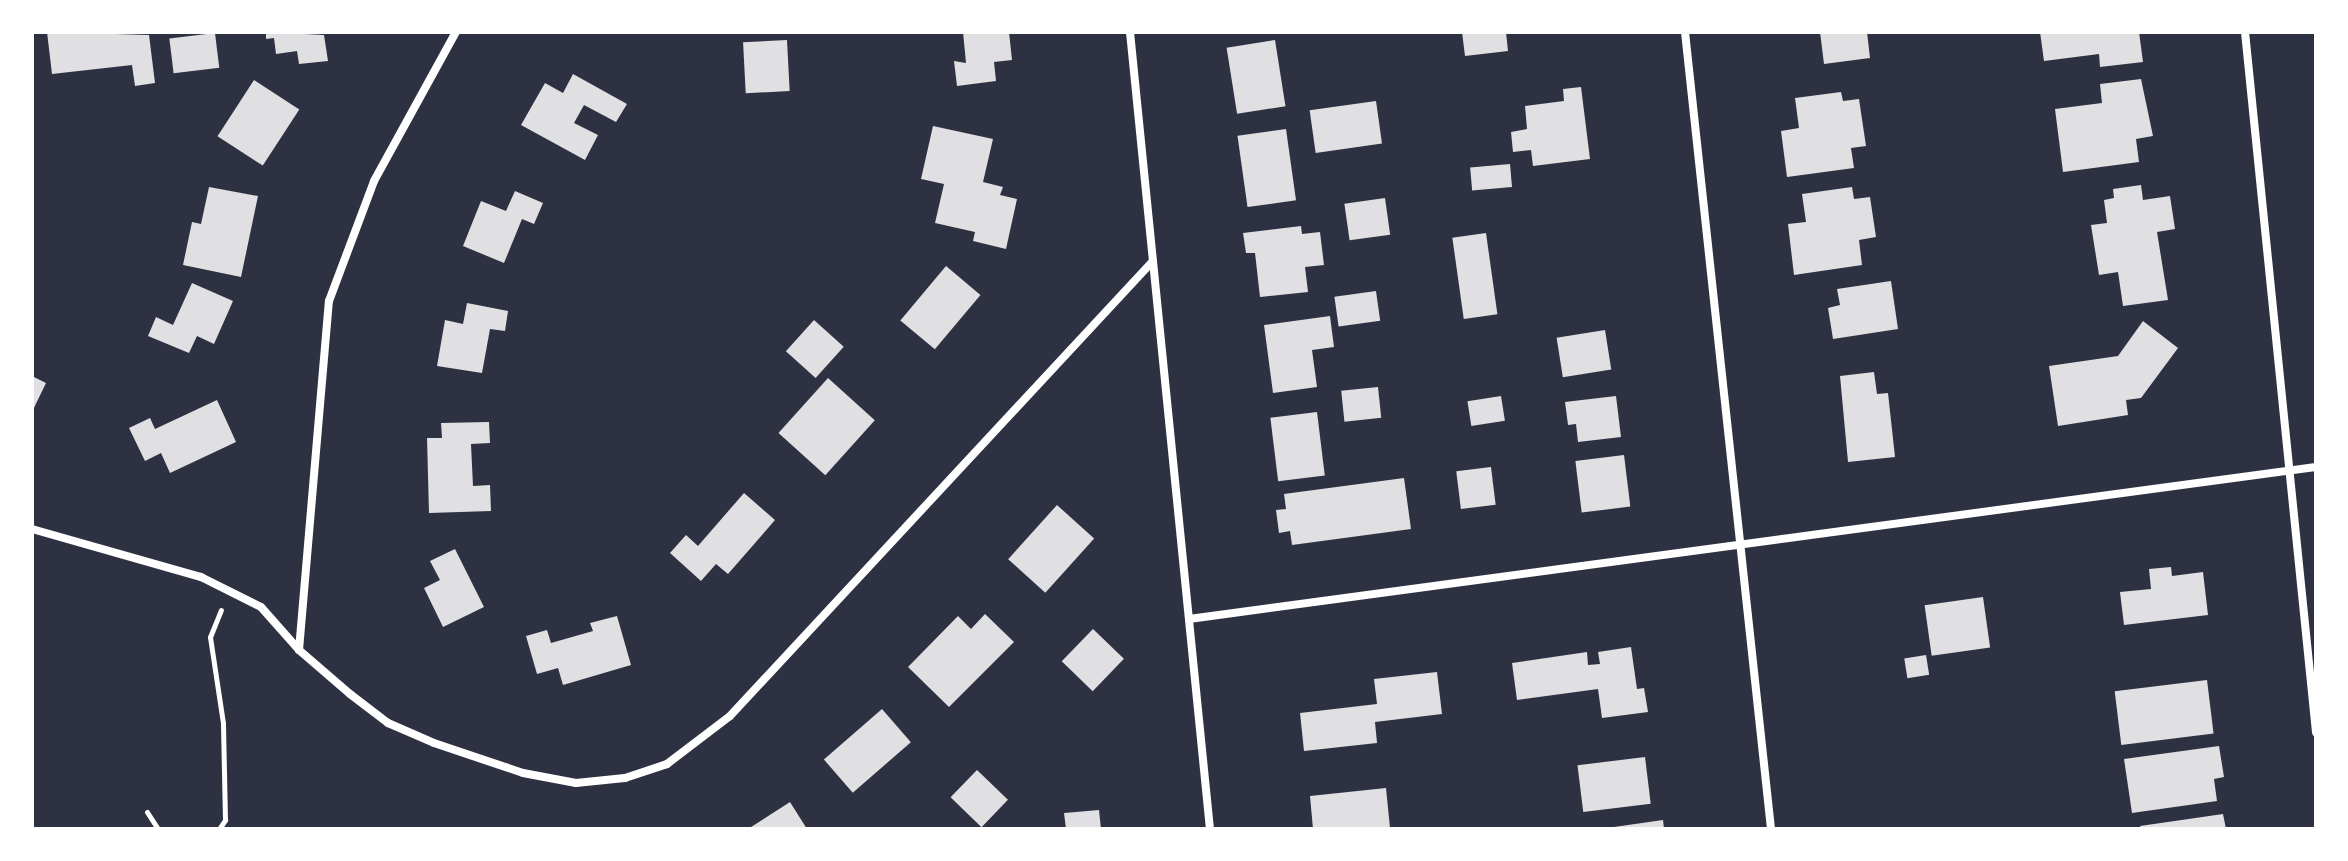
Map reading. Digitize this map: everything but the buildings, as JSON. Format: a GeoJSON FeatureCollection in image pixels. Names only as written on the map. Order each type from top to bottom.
{"type":"FeatureCollection","features":[{"type":"Feature","properties":{"kind":"street"},"geometry":{"type":"LineString","coordinates":[[299,650],[329,301],[374,181],[456,32]]}},
{"type":"Feature","properties":{"kind":"street"},"geometry":{"type":"LineString","coordinates":[[1130,32],[1210,829]]}},
{"type":"Feature","properties":{"kind":"street"},"geometry":{"type":"LineString","coordinates":[[1685,32],[1771,829]]}},
{"type":"Feature","properties":{"kind":"street"},"geometry":{"type":"LineString","coordinates":[[2245,32],[2316,732]]}},
{"type":"Feature","properties":{"kind":"street"},"geometry":{"type":"LineString","coordinates":[[32,529],[201,577],[261,607],[299,650],[388,723],[523,773],[576,783],[625,778],[667,764],[730,716],[1152,262]]}},
{"type":"Feature","properties":{"kind":"street"},"geometry":{"type":"LineString","coordinates":[[1189,619],[1739,548],[2316,467]]}},
{"type":"Feature","properties":{"kind":"path"},"geometry":{"type":"LineString","coordinates":[[219,829],[225,820],[223,723],[210,637],[231,591]]}},
{"type":"Feature","properties":{"kind":"path"},"geometry":{"type":"LineString","coordinates":[[147,812],[158,829]]}}]}
